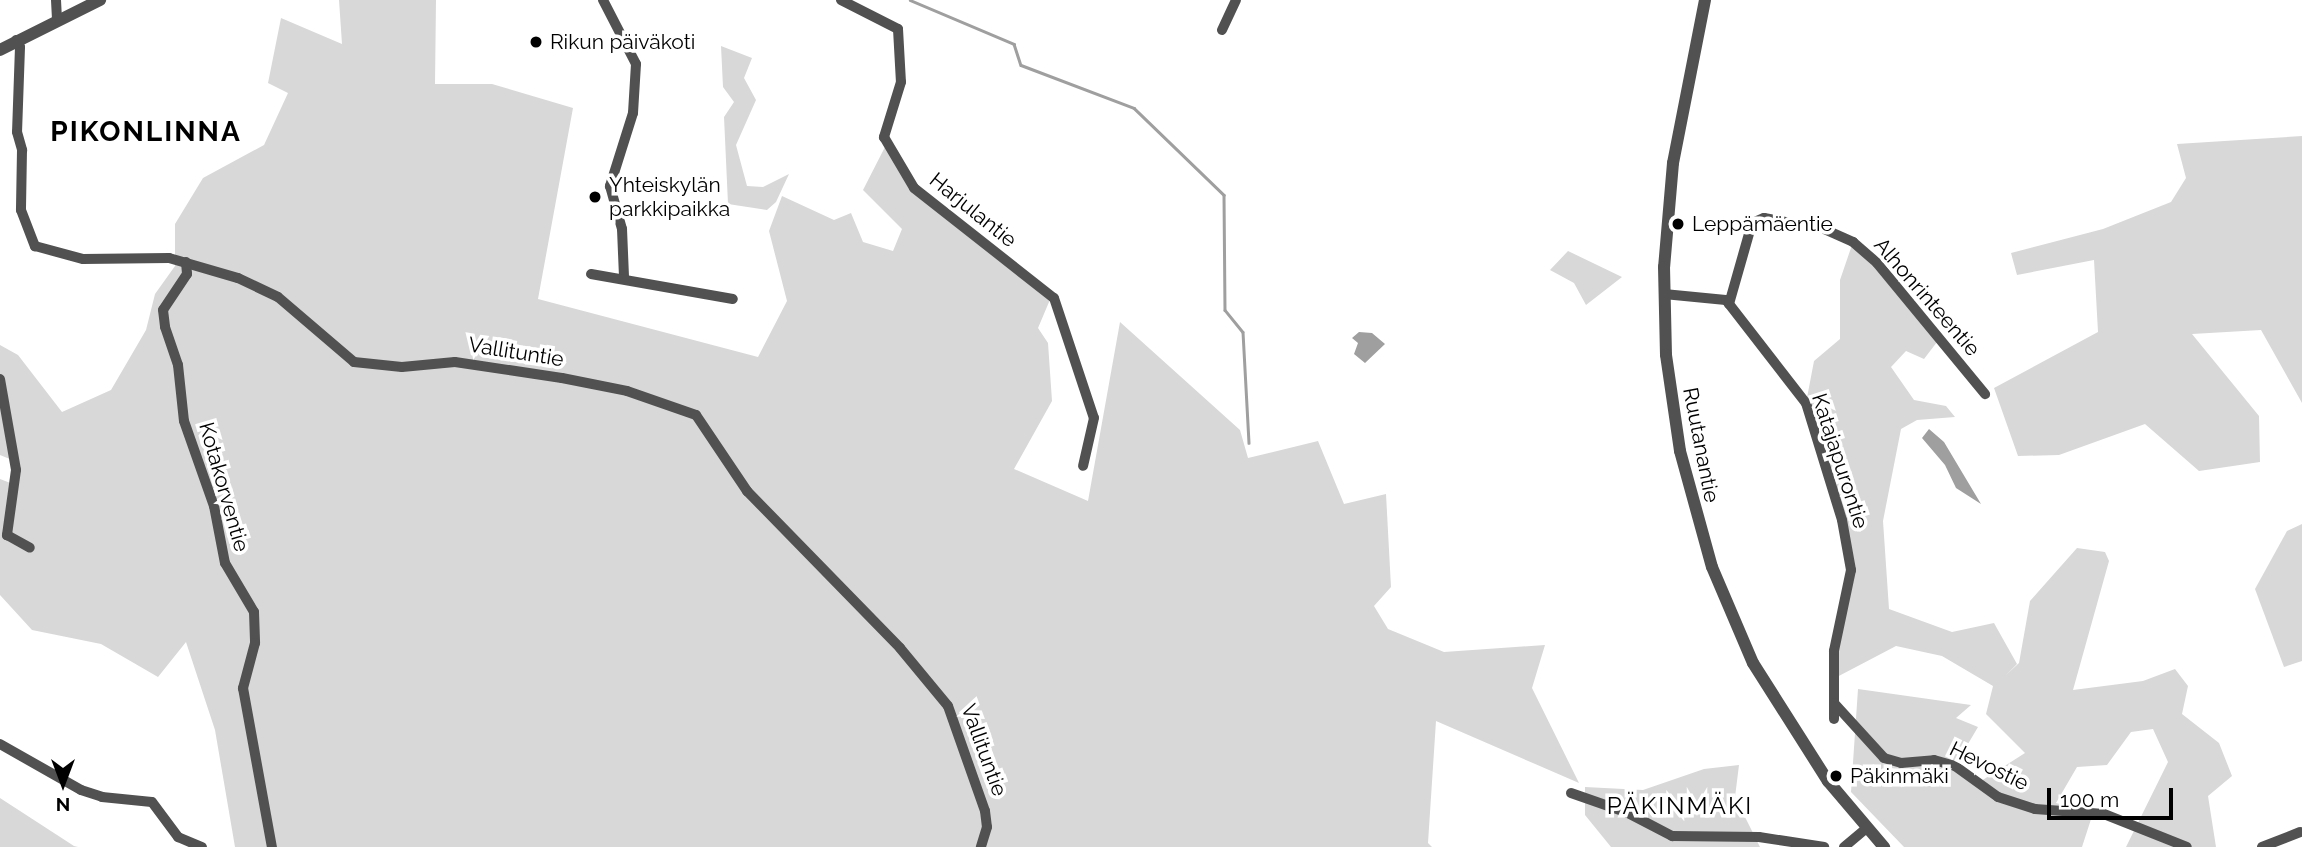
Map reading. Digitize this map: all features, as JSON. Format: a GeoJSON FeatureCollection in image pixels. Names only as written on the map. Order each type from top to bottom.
{"type":"FeatureCollection","features":[{"type":"Feature","properties":{"kind":"street"},"geometry":{"type":"LineString","coordinates":[[56,0],[57,19]]}},
{"type":"Feature","properties":{"kind":"street"},"geometry":{"type":"LineString","coordinates":[[0,50],[57,19],[100,0]]}},
{"type":"Feature","properties":{"kind":"street"},"geometry":{"type":"LineString","coordinates":[[604,0],[626,41],[637,81],[629,131],[610,186],[622,229],[624,278]]}},
{"type":"Feature","properties":{"kind":"street","name":"Harjulantie"},"geometry":{"type":"LineString","coordinates":[[842,0],[898,29],[901,82],[884,137],[914,188],[967,234],[1054,298],[1094,418],[1083,466]]}},
{"type":"Feature","properties":{"kind":"street"},"geometry":{"type":"LineString","coordinates":[[1222,30],[1236,0]]}},
{"type":"Feature","properties":{"kind":"street","name":"Ruutanantie"},"geometry":{"type":"LineString","coordinates":[[1705,0],[1674,163],[1664,294],[1666,355],[1680,451],[1712,567],[1774,700],[1867,828],[1884,847]]}},
{"type":"Feature","properties":{"kind":"street","name":"Vallituntie"},"geometry":{"type":"LineString","coordinates":[[16,40],[20,47],[17,132],[22,150],[21,210],[35,246],[83,259],[169,258],[238,278],[278,298],[354,362],[402,368],[456,362],[603,386],[669,403],[696,415],[747,491],[930,680],[948,706],[985,811],[987,827],[981,847]]}},
{"type":"Feature","properties":{"kind":"street","name":"Alhonrinteentie"},"geometry":{"type":"LineString","coordinates":[[1729,304],[1752,223],[1764,218],[1824,229],[1853,242],[1877,263],[1985,394]]}},
{"type":"Feature","properties":{"kind":"street","name":"Kotakorventie"},"geometry":{"type":"LineString","coordinates":[[186,262],[187,274],[163,310],[165,327],[178,366],[184,421],[214,506],[225,563],[254,612],[255,643],[243,688],[272,847]]}},
{"type":"Feature","properties":{"kind":"street"},"geometry":{"type":"LineString","coordinates":[[591,274],[624,278],[663,289],[685,288],[733,299]]}},
{"type":"Feature","properties":{"kind":"street"},"geometry":{"type":"LineString","coordinates":[[1664,294],[1729,304]]}},
{"type":"Feature","properties":{"kind":"street","name":"Katajapurontie"},"geometry":{"type":"LineString","coordinates":[[1729,304],[1807,403],[1842,520],[1850,570],[1834,651],[1834,719]]}},
{"type":"Feature","properties":{"kind":"street"},"geometry":{"type":"LineString","coordinates":[[0,379],[16,470],[7,534],[12,541],[30,548]]}},
{"type":"Feature","properties":{"kind":"street","name":"Hevostie"},"geometry":{"type":"LineString","coordinates":[[1834,703],[1884,758],[1945,763],[1998,797],[2035,809],[2104,814],[2187,847]]}},
{"type":"Feature","properties":{"kind":"street"},"geometry":{"type":"LineString","coordinates":[[0,744],[81,790],[102,797],[152,802],[178,837],[202,847]]}},
{"type":"Feature","properties":{"kind":"street"},"geometry":{"type":"LineString","coordinates":[[1571,793],[1628,813],[1672,836],[1759,837],[1824,847]]}},
{"type":"Feature","properties":{"kind":"street"},"geometry":{"type":"LineString","coordinates":[[1844,847],[1867,828]]}},
{"type":"Feature","properties":{"kind":"street"},"geometry":{"type":"LineString","coordinates":[[2262,847],[2300,832]]}},
{"type":"Feature","properties":{"kind":"shaded area"},"geometry":{"type":"Polygon","coordinates":[[[339,0],[436,0],[435,84],[492,84],[573,108],[538,299],[758,357],[787,301],[769,231],[782,196],[834,220],[851,213],[863,242],[893,251],[902,229],[863,190],[886,145],[914,188],[1052,295],[1038,328],[1048,343],[1052,401],[1014,469],[1088,501],[1120,322],[1240,430],[1248,458],[1318,441],[1344,504],[1386,494],[1391,587],[1374,606],[1388,629],[1444,652],[1545,645],[1532,688],[1579,783],[1436,721],[1428,843],[1432,847],[235,847],[215,730],[186,642],[158,677],[101,644],[32,630],[0,595],[0,479],[13,484],[17,462],[0,455],[0,345],[18,355],[62,412],[111,390],[146,330],[155,294],[175,266],[175,224],[203,178],[264,145],[288,93],[268,83],[281,18],[342,44],[339,0]]]}},
{"type":"Feature","properties":{"kind":"shaded area"},"geometry":{"type":"Polygon","coordinates":[[[721,46],[752,58],[744,78],[756,100],[736,145],[747,186],[763,187],[789,174],[776,202],[767,210],[728,204],[724,117],[734,102],[723,87],[721,46]]]}},
{"type":"Feature","properties":{"kind":"shaded area"},"geometry":{"type":"Polygon","coordinates":[[[2302,136],[2302,403],[2261,330],[2192,334],[2259,416],[2260,462],[2199,471],[2145,424],[2059,455],[2018,456],[1994,388],[2098,332],[2094,260],[2017,275],[2011,253],[2103,229],[2171,202],[2186,178],[2177,144],[2302,136]]]}},
{"type":"Feature","properties":{"kind":"shaded area"},"geometry":{"type":"Polygon","coordinates":[[[1853,242],[1937,342],[1924,359],[1906,351],[1891,367],[1914,400],[1946,406],[1955,417],[1917,420],[1901,429],[1883,521],[1889,609],[1952,632],[1994,623],[2017,664],[2005,676],[2019,663],[2030,601],[2077,548],[2105,552],[2109,561],[2073,690],[2143,681],[2175,669],[2188,686],[2182,714],[2219,743],[2232,776],[2208,796],[2216,847],[2126,847],[2168,762],[2153,729],[2131,732],[2107,765],[2077,767],[2056,803],[2093,813],[2082,847],[1904,847],[1851,792],[1858,689],[1971,705],[1956,718],[1978,727],[1955,766],[1978,783],[2025,753],[1986,714],[1993,686],[1942,656],[1896,646],[1835,678],[1834,651],[1851,570],[1806,403],[1814,361],[1840,339],[1840,280],[1853,242]]]}},
{"type":"Feature","properties":{"kind":"shaded area"},"geometry":{"type":"Polygon","coordinates":[[[1568,251],[1622,277],[1586,305],[1574,283],[1550,270],[1568,251]]]}},
{"type":"Feature","properties":{"kind":"shaded area"},"geometry":{"type":"Polygon","coordinates":[[[1359,332],[1372,333],[1385,344],[1365,363],[1354,354],[1358,343],[1352,338],[1359,332]]]}},
{"type":"Feature","properties":{"kind":"shaded area"},"geometry":{"type":"Polygon","coordinates":[[[1929,429],[1944,442],[1981,504],[1956,488],[1945,465],[1922,438],[1929,429]]]}},
{"type":"Feature","properties":{"kind":"shaded area"},"geometry":{"type":"Polygon","coordinates":[[[2302,524],[2302,661],[2284,667],[2255,589],[2287,531],[2302,524]]]}},
{"type":"Feature","properties":{"kind":"shaded area"},"geometry":{"type":"Polygon","coordinates":[[[1739,765],[1735,797],[1760,847],[1611,847],[1585,815],[1585,787],[1643,790],[1704,769],[1739,765]]]}},
{"type":"Feature","properties":{"kind":"shaded area"},"geometry":{"type":"Polygon","coordinates":[[[0,798],[74,846],[78,847],[0,847],[0,798]]]}},
{"type":"Feature","properties":{"kind":"waterway"},"geometry":{"type":"LineString","coordinates":[[910,0],[1014,44],[1021,65],[1134,108],[1224,195],[1225,310],[1243,332],[1249,443]]}},
{"type":"Feature","properties":{"kind":"place","name":"Rikun päiväkoti"},"geometry":{"type":"Point","coordinates":[536,42]}},
{"type":"Feature","properties":{"kind":"place","name":"Yhteiskylän parkkipaikka"},"geometry":{"type":"Point","coordinates":[595,197]}},
{"type":"Feature","properties":{"kind":"place","name":"Leppämäentie"},"geometry":{"type":"Point","coordinates":[1678,224]}},
{"type":"Feature","properties":{"kind":"place","name":"Päkinmäki"},"geometry":{"type":"Point","coordinates":[1836,776]}},
{"type":"Feature","properties":{"kind":"district","name":"PIKONLINNA"},"geometry":{"type":"Point","coordinates":[146,132]}},
{"type":"Feature","properties":{"kind":"district","name":"PÄKINMÄKI"},"geometry":{"type":"Point","coordinates":[1680,806]}}]}
